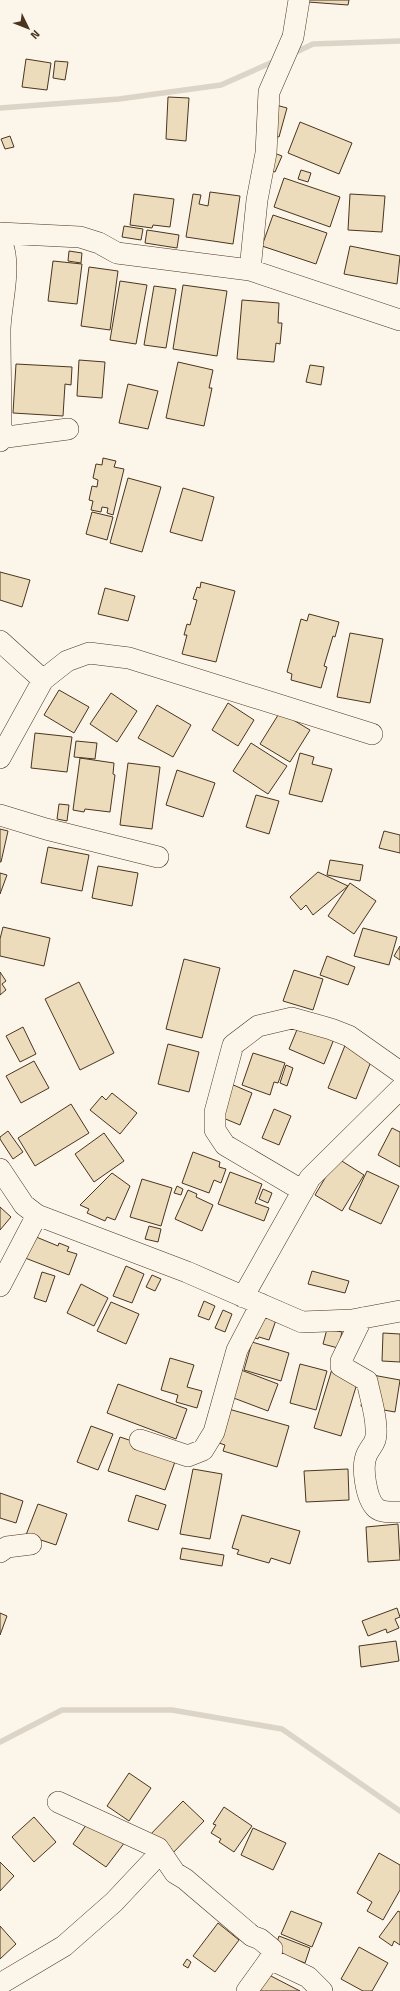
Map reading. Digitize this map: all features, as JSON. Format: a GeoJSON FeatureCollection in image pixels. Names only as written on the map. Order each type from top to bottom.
{"type":"FeatureCollection","features":[{"type":"Feature","properties":{"kind":"street"},"geometry":{"type":"LineString","coordinates":[[250,270],[258,200],[266,153],[269,92],[293,37],[299,0]]}},
{"type":"Feature","properties":{"kind":"street"},"geometry":{"type":"LineString","coordinates":[[0,233],[80,237],[99,243],[117,253],[250,270],[400,320]]}},
{"type":"Feature","properties":{"kind":"street"},"geometry":{"type":"LineString","coordinates":[[0,238],[4,247],[6,264],[0,329],[1,429],[7,437],[68,429]]}},
{"type":"Feature","properties":{"kind":"street"},"geometry":{"type":"LineString","coordinates":[[0,641],[43,680]]}},
{"type":"Feature","properties":{"kind":"street"},"geometry":{"type":"LineString","coordinates":[[0,758],[43,680],[67,661],[89,653],[130,658],[372,734]]}},
{"type":"Feature","properties":{"kind":"street"},"geometry":{"type":"LineString","coordinates":[[0,815],[46,829],[158,857]]}},
{"type":"Feature","properties":{"kind":"street"},"geometry":{"type":"LineString","coordinates":[[303,1191],[225,1145],[216,1130],[215,1112],[234,1045],[258,1026],[292,1018],[331,1029],[349,1036],[400,1072]]}},
{"type":"Feature","properties":{"kind":"street"},"geometry":{"type":"LineString","coordinates":[[140,1440],[188,1456],[203,1450],[214,1432],[252,1300],[310,1178],[400,1089]]}},
{"type":"Feature","properties":{"kind":"street"},"geometry":{"type":"LineString","coordinates":[[0,1169],[24,1205],[37,1216],[187,1272],[302,1322],[362,1318],[400,1311]]}},
{"type":"Feature","properties":{"kind":"street"},"geometry":{"type":"LineString","coordinates":[[0,1286],[37,1216]]}},
{"type":"Feature","properties":{"kind":"street"},"geometry":{"type":"LineString","coordinates":[[362,1318],[341,1361],[341,1366],[367,1381],[376,1429],[375,1443],[366,1455],[364,1471],[366,1485],[373,1503],[377,1508],[383,1511],[400,1512]]}},
{"type":"Feature","properties":{"kind":"street"},"geometry":{"type":"LineString","coordinates":[[0,1552],[7,1547],[31,1544]]}},
{"type":"Feature","properties":{"kind":"street"},"geometry":{"type":"LineString","coordinates":[[58,1802],[158,1848],[175,1873],[185,1879],[252,1936],[260,1939],[272,1949],[270,1960],[247,1991]]}},
{"type":"Feature","properties":{"kind":"street"},"geometry":{"type":"LineString","coordinates":[[0,1984],[64,1946],[114,1902],[161,1852]]}},
{"type":"Feature","properties":{"kind":"street"},"geometry":{"type":"LineString","coordinates":[[270,1960],[308,1977],[322,1991]]}},
{"type":"Feature","properties":{"kind":"building"},"geometry":{"type":"Polygon","coordinates":[[[308,0],[349,0],[348,5],[308,2],[308,0]]]}},
{"type":"Feature","properties":{"kind":"building"},"geometry":{"type":"Polygon","coordinates":[[[26,59],[51,63],[47,90],[22,87],[26,59]]]}},
{"type":"Feature","properties":{"kind":"building"},"geometry":{"type":"Polygon","coordinates":[[[55,61],[68,62],[65,80],[53,78],[55,61]]]}},
{"type":"Feature","properties":{"kind":"building"},"geometry":{"type":"Polygon","coordinates":[[[168,97],[189,98],[186,141],[166,139],[168,97]]]}},
{"type":"Feature","properties":{"kind":"building"},"geometry":{"type":"Polygon","coordinates":[[[276,105],[287,108],[279,137],[268,134],[276,105]]]}},
{"type":"Feature","properties":{"kind":"building"},"geometry":{"type":"Polygon","coordinates":[[[300,122],[352,143],[339,174],[288,153],[300,122]]]}},
{"type":"Feature","properties":{"kind":"building"},"geometry":{"type":"Polygon","coordinates":[[[10,136],[14,147],[5,149],[1,139],[10,136]]]}},
{"type":"Feature","properties":{"kind":"building"},"geometry":{"type":"Polygon","coordinates":[[[269,151],[282,156],[275,172],[262,167],[269,151]]]}},
{"type":"Feature","properties":{"kind":"building"},"geometry":{"type":"Polygon","coordinates":[[[301,170],[311,173],[308,182],[298,179],[301,170]]]}},
{"type":"Feature","properties":{"kind":"building"},"geometry":{"type":"Polygon","coordinates":[[[284,178],[340,197],[330,227],[274,207],[284,178]]]}},
{"type":"Feature","properties":{"kind":"building"},"geometry":{"type":"Polygon","coordinates":[[[210,192],[240,196],[233,244],[186,237],[193,194],[201,195],[199,204],[208,206],[210,192]]]}},
{"type":"Feature","properties":{"kind":"building"},"geometry":{"type":"Polygon","coordinates":[[[134,194],[174,199],[170,227],[153,225],[152,228],[130,225],[134,194]]]}},
{"type":"Feature","properties":{"kind":"building"},"geometry":{"type":"Polygon","coordinates":[[[350,194],[385,196],[382,232],[348,230],[350,194]]]}},
{"type":"Feature","properties":{"kind":"building"},"geometry":{"type":"Polygon","coordinates":[[[273,215],[327,233],[316,264],[262,246],[273,215]]]}},
{"type":"Feature","properties":{"kind":"building"},"geometry":{"type":"Polygon","coordinates":[[[124,226],[143,229],[141,240],[122,237],[124,226]]]}},
{"type":"Feature","properties":{"kind":"building"},"geometry":{"type":"Polygon","coordinates":[[[147,230],[179,235],[177,248],[145,243],[147,230]]]}},
{"type":"Feature","properties":{"kind":"building"},"geometry":{"type":"Polygon","coordinates":[[[350,246],[400,256],[397,284],[344,274],[350,246]]]}},
{"type":"Feature","properties":{"kind":"building"},"geometry":{"type":"Polygon","coordinates":[[[69,251],[82,253],[81,263],[68,261],[69,251]]]}},
{"type":"Feature","properties":{"kind":"building"},"geometry":{"type":"Polygon","coordinates":[[[53,261],[82,264],[77,304],[48,301],[53,261]]]}},
{"type":"Feature","properties":{"kind":"building"},"geometry":{"type":"Polygon","coordinates":[[[89,267],[118,271],[110,330],[81,326],[89,267]]]}},
{"type":"Feature","properties":{"kind":"building"},"geometry":{"type":"Polygon","coordinates":[[[120,281],[147,285],[136,344],[110,340],[120,281]]]}},
{"type":"Feature","properties":{"kind":"building"},"geometry":{"type":"Polygon","coordinates":[[[183,285],[227,291],[217,356],[173,349],[183,285]]]}},
{"type":"Feature","properties":{"kind":"building"},"geometry":{"type":"Polygon","coordinates":[[[154,286],[176,289],[166,348],[144,345],[154,286]]]}},
{"type":"Feature","properties":{"kind":"building"},"geometry":{"type":"Polygon","coordinates":[[[242,300],[279,303],[278,323],[282,323],[280,344],[276,343],[274,362],[237,359],[242,300]]]}},
{"type":"Feature","properties":{"kind":"building"},"geometry":{"type":"Polygon","coordinates":[[[79,360],[105,362],[102,398],[77,396],[79,360]]]}},
{"type":"Feature","properties":{"kind":"building"},"geometry":{"type":"Polygon","coordinates":[[[178,362],[213,370],[209,388],[212,388],[204,426],[166,418],[178,362]]]}},
{"type":"Feature","properties":{"kind":"building"},"geometry":{"type":"Polygon","coordinates":[[[16,364],[72,367],[71,385],[65,384],[63,416],[13,413],[16,364]]]}},
{"type":"Feature","properties":{"kind":"building"},"geometry":{"type":"Polygon","coordinates":[[[310,365],[324,367],[321,385],[306,382],[310,365]]]}},
{"type":"Feature","properties":{"kind":"building"},"geometry":{"type":"Polygon","coordinates":[[[128,384],[158,391],[148,429],[119,423],[128,384]]]}},
{"type":"Feature","properties":{"kind":"building"},"geometry":{"type":"Polygon","coordinates":[[[103,458],[116,461],[114,467],[124,469],[113,515],[107,513],[108,508],[102,507],[101,512],[91,510],[93,501],[89,500],[92,486],[97,487],[98,480],[93,478],[96,464],[102,465],[103,458]]]}},
{"type":"Feature","properties":{"kind":"building"},"geometry":{"type":"Polygon","coordinates":[[[128,478],[161,487],[142,552],[110,543],[128,478]]]}},
{"type":"Feature","properties":{"kind":"building"},"geometry":{"type":"Polygon","coordinates":[[[183,488],[214,497],[202,541],[170,532],[183,488]]]}},
{"type":"Feature","properties":{"kind":"building"},"geometry":{"type":"Polygon","coordinates":[[[92,512],[113,517],[107,540],[86,534],[92,512]]]}},
{"type":"Feature","properties":{"kind":"building"},"geometry":{"type":"Polygon","coordinates":[[[0,572],[30,580],[22,607],[0,600],[0,572]]]}},
{"type":"Feature","properties":{"kind":"building"},"geometry":{"type":"Polygon","coordinates":[[[201,582],[235,591],[216,662],[182,654],[187,635],[184,635],[187,624],[190,625],[197,600],[193,599],[197,587],[200,588],[201,582]]]}},
{"type":"Feature","properties":{"kind":"building"},"geometry":{"type":"Polygon","coordinates":[[[105,588],[135,596],[128,621],[98,614],[105,588]]]}},
{"type":"Feature","properties":{"kind":"building"},"geometry":{"type":"Polygon","coordinates":[[[309,614],[339,622],[324,666],[327,667],[321,688],[291,680],[292,674],[287,672],[301,619],[307,621],[309,614]]]}},
{"type":"Feature","properties":{"kind":"building"},"geometry":{"type":"Polygon","coordinates":[[[350,633],[383,639],[370,703],[337,697],[350,633]]]}},
{"type":"Feature","properties":{"kind":"building"},"geometry":{"type":"Polygon","coordinates":[[[59,690],[89,707],[74,733],[44,715],[59,690]]]}},
{"type":"Feature","properties":{"kind":"building"},"geometry":{"type":"Polygon","coordinates":[[[111,693],[137,711],[117,742],[90,724],[111,693]]]}},
{"type":"Feature","properties":{"kind":"building"},"geometry":{"type":"Polygon","coordinates":[[[228,703],[254,720],[238,746],[212,730],[228,703]]]}},
{"type":"Feature","properties":{"kind":"building"},"geometry":{"type":"Polygon","coordinates":[[[157,705],[191,725],[173,757],[138,738],[157,705]]]}},
{"type":"Feature","properties":{"kind":"building"},"geometry":{"type":"Polygon","coordinates":[[[280,712],[310,730],[290,762],[260,744],[280,712]]]}},
{"type":"Feature","properties":{"kind":"building"},"geometry":{"type":"Polygon","coordinates":[[[35,733],[72,737],[67,772],[31,768],[35,733]]]}},
{"type":"Feature","properties":{"kind":"building"},"geometry":{"type":"Polygon","coordinates":[[[76,741],[97,743],[95,759],[74,757],[76,741]]]}},
{"type":"Feature","properties":{"kind":"building"},"geometry":{"type":"Polygon","coordinates":[[[251,743],[287,766],[268,794],[233,771],[251,743]]]}},
{"type":"Feature","properties":{"kind":"building"},"geometry":{"type":"Polygon","coordinates":[[[300,753],[314,757],[312,764],[332,769],[322,802],[289,794],[300,753]]]}},
{"type":"Feature","properties":{"kind":"building"},"geometry":{"type":"Polygon","coordinates":[[[80,758],[114,763],[113,774],[115,775],[110,812],[85,809],[84,812],[73,810],[80,758]]]}},
{"type":"Feature","properties":{"kind":"building"},"geometry":{"type":"Polygon","coordinates":[[[128,763],[160,767],[152,829],[120,825],[128,763]]]}},
{"type":"Feature","properties":{"kind":"building"},"geometry":{"type":"Polygon","coordinates":[[[177,770],[215,783],[203,817],[166,805],[177,770]]]}},
{"type":"Feature","properties":{"kind":"building"},"geometry":{"type":"Polygon","coordinates":[[[256,795],[279,801],[269,834],[246,827],[256,795]]]}},
{"type":"Feature","properties":{"kind":"building"},"geometry":{"type":"Polygon","coordinates":[[[59,804],[69,805],[67,821],[57,819],[59,804]]]}},
{"type":"Feature","properties":{"kind":"building"},"geometry":{"type":"Polygon","coordinates":[[[0,829],[8,831],[1,862],[0,862],[0,829]]]}},
{"type":"Feature","properties":{"kind":"building"},"geometry":{"type":"Polygon","coordinates":[[[384,831],[400,835],[400,853],[379,848],[384,831]]]}},
{"type":"Feature","properties":{"kind":"building"},"geometry":{"type":"Polygon","coordinates":[[[48,847],[89,855],[82,891],[41,883],[48,847]]]}},
{"type":"Feature","properties":{"kind":"building"},"geometry":{"type":"Polygon","coordinates":[[[330,860],[363,865],[360,881],[327,875],[330,860]]]}},
{"type":"Feature","properties":{"kind":"building"},"geometry":{"type":"Polygon","coordinates":[[[98,866],[138,873],[132,906],[92,898],[98,866]]]}},
{"type":"Feature","properties":{"kind":"building"},"geometry":{"type":"Polygon","coordinates":[[[318,872],[348,886],[313,915],[306,905],[301,910],[290,897],[318,872]]]}},
{"type":"Feature","properties":{"kind":"building"},"geometry":{"type":"Polygon","coordinates":[[[0,873],[7,875],[0,894],[0,873]]]}},
{"type":"Feature","properties":{"kind":"building"},"geometry":{"type":"Polygon","coordinates":[[[350,883],[376,901],[354,934],[328,916],[350,883]]]}},
{"type":"Feature","properties":{"kind":"building"},"geometry":{"type":"Polygon","coordinates":[[[3,927],[50,938],[44,966],[0,956],[0,939],[3,927]]]}},
{"type":"Feature","properties":{"kind":"building"},"geometry":{"type":"Polygon","coordinates":[[[363,928],[397,937],[389,965],[354,956],[363,928]]]}},
{"type":"Feature","properties":{"kind":"building"},"geometry":{"type":"Polygon","coordinates":[[[400,946],[400,960],[394,956],[400,946]]]}},
{"type":"Feature","properties":{"kind":"building"},"geometry":{"type":"Polygon","coordinates":[[[327,956],[355,967],[348,985],[320,975],[327,956]]]}},
{"type":"Feature","properties":{"kind":"building"},"geometry":{"type":"Polygon","coordinates":[[[184,959],[220,968],[202,1038],[166,1029],[184,959]]]}},
{"type":"Feature","properties":{"kind":"building"},"geometry":{"type":"Polygon","coordinates":[[[294,970],[323,979],[313,1010],[283,1001],[294,970]]]}},
{"type":"Feature","properties":{"kind":"building"},"geometry":{"type":"Polygon","coordinates":[[[0,972],[6,981],[2,984],[6,990],[0,995],[0,972]]]}},
{"type":"Feature","properties":{"kind":"building"},"geometry":{"type":"Polygon","coordinates":[[[79,982],[114,1053],[80,1070],[45,999],[79,982]]]}},
{"type":"Feature","properties":{"kind":"building"},"geometry":{"type":"Polygon","coordinates":[[[301,1020],[336,1034],[324,1064],[289,1049],[301,1020]]]}},
{"type":"Feature","properties":{"kind":"building"},"geometry":{"type":"Polygon","coordinates":[[[23,1027],[36,1054],[20,1062],[6,1036],[23,1027]]]}},
{"type":"Feature","properties":{"kind":"building"},"geometry":{"type":"Polygon","coordinates":[[[346,1043],[374,1054],[356,1099],[328,1088],[346,1043]]]}},
{"type":"Feature","properties":{"kind":"building"},"geometry":{"type":"Polygon","coordinates":[[[168,1044],[199,1052],[189,1092],[158,1084],[168,1044]]]}},
{"type":"Feature","properties":{"kind":"building"},"geometry":{"type":"Polygon","coordinates":[[[253,1053],[285,1063],[278,1083],[274,1082],[270,1095],[242,1085],[253,1053]]]}},
{"type":"Feature","properties":{"kind":"building"},"geometry":{"type":"Polygon","coordinates":[[[34,1061],[49,1088],[21,1103],[6,1076],[34,1061]]]}},
{"type":"Feature","properties":{"kind":"building"},"geometry":{"type":"Polygon","coordinates":[[[286,1065],[293,1068],[287,1086],[280,1083],[286,1065]]]}},
{"type":"Feature","properties":{"kind":"building"},"geometry":{"type":"Polygon","coordinates":[[[224,1081],[252,1093],[240,1125],[211,1113],[224,1081]]]}},
{"type":"Feature","properties":{"kind":"building"},"geometry":{"type":"Polygon","coordinates":[[[112,1093],[137,1113],[120,1134],[90,1110],[102,1096],[106,1100],[112,1093]]]}},
{"type":"Feature","properties":{"kind":"building"},"geometry":{"type":"Polygon","coordinates":[[[71,1104],[89,1133],[35,1166],[18,1138],[71,1104]]]}},
{"type":"Feature","properties":{"kind":"building"},"geometry":{"type":"Polygon","coordinates":[[[274,1109],[291,1116],[279,1145],[262,1138],[274,1109]]]}},
{"type":"Feature","properties":{"kind":"building"},"geometry":{"type":"Polygon","coordinates":[[[392,1128],[400,1132],[400,1167],[378,1155],[392,1128]]]}},
{"type":"Feature","properties":{"kind":"building"},"geometry":{"type":"Polygon","coordinates":[[[8,1131],[23,1152],[13,1159],[0,1139],[0,1137],[8,1131]]]}},
{"type":"Feature","properties":{"kind":"building"},"geometry":{"type":"Polygon","coordinates":[[[104,1133],[124,1161],[94,1182],[75,1154],[104,1133]]]}},
{"type":"Feature","properties":{"kind":"building"},"geometry":{"type":"Polygon","coordinates":[[[193,1152],[220,1162],[219,1167],[226,1169],[221,1183],[214,1180],[209,1193],[182,1183],[193,1152]]]}},
{"type":"Feature","properties":{"kind":"building"},"geometry":{"type":"Polygon","coordinates":[[[337,1158],[364,1175],[342,1211],[315,1195],[337,1158]]]}},
{"type":"Feature","properties":{"kind":"building"},"geometry":{"type":"Polygon","coordinates":[[[367,1171],[399,1186],[381,1224],[349,1209],[367,1171]]]}},
{"type":"Feature","properties":{"kind":"building"},"geometry":{"type":"Polygon","coordinates":[[[230,1172],[262,1184],[255,1203],[269,1208],[264,1221],[218,1204],[230,1172]]]}},
{"type":"Feature","properties":{"kind":"building"},"geometry":{"type":"Polygon","coordinates":[[[112,1173],[130,1186],[115,1220],[107,1217],[105,1221],[87,1213],[89,1209],[80,1205],[112,1173]]]}},
{"type":"Feature","properties":{"kind":"building"},"geometry":{"type":"Polygon","coordinates":[[[142,1179],[172,1188],[161,1226],[130,1217],[142,1179]]]}},
{"type":"Feature","properties":{"kind":"building"},"geometry":{"type":"Polygon","coordinates":[[[177,1186],[183,1189],[181,1195],[174,1193],[177,1186]]]}},
{"type":"Feature","properties":{"kind":"building"},"geometry":{"type":"Polygon","coordinates":[[[263,1189],[272,1193],[268,1203],[259,1199],[263,1189]]]}},
{"type":"Feature","properties":{"kind":"building"},"geometry":{"type":"Polygon","coordinates":[[[188,1190],[197,1194],[196,1197],[213,1205],[202,1231],[175,1219],[188,1190]]]}},
{"type":"Feature","properties":{"kind":"building"},"geometry":{"type":"Polygon","coordinates":[[[0,1207],[11,1217],[0,1230],[0,1207]]]}},
{"type":"Feature","properties":{"kind":"building"},"geometry":{"type":"Polygon","coordinates":[[[149,1226],[161,1229],[158,1242],[145,1239],[149,1226]]]}},
{"type":"Feature","properties":{"kind":"building"},"geometry":{"type":"Polygon","coordinates":[[[29,1234],[58,1246],[59,1243],[69,1247],[67,1251],[77,1254],[69,1275],[20,1256],[29,1234]]]}},
{"type":"Feature","properties":{"kind":"building"},"geometry":{"type":"Polygon","coordinates":[[[126,1266],[144,1274],[132,1303],[113,1296],[126,1266]]]}},
{"type":"Feature","properties":{"kind":"building"},"geometry":{"type":"Polygon","coordinates":[[[312,1271],[349,1281],[345,1293],[308,1284],[312,1271]]]}},
{"type":"Feature","properties":{"kind":"building"},"geometry":{"type":"Polygon","coordinates":[[[42,1272],[55,1276],[46,1302],[34,1298],[42,1272]]]}},
{"type":"Feature","properties":{"kind":"building"},"geometry":{"type":"Polygon","coordinates":[[[152,1275],[161,1279],[155,1291],[146,1287],[152,1275]]]}},
{"type":"Feature","properties":{"kind":"building"},"geometry":{"type":"Polygon","coordinates":[[[81,1284],[108,1298],[94,1326],[67,1313],[81,1284]]]}},
{"type":"Feature","properties":{"kind":"building"},"geometry":{"type":"Polygon","coordinates":[[[204,1301],[215,1306],[209,1320],[198,1316],[204,1301]]]}},
{"type":"Feature","properties":{"kind":"building"},"geometry":{"type":"Polygon","coordinates":[[[111,1302],[139,1314],[126,1344],[97,1331],[111,1302]]]}},
{"type":"Feature","properties":{"kind":"building"},"geometry":{"type":"Polygon","coordinates":[[[223,1310],[232,1314],[225,1332],[215,1328],[223,1310]]]}},
{"type":"Feature","properties":{"kind":"building"},"geometry":{"type":"Polygon","coordinates":[[[258,1314],[276,1320],[269,1340],[259,1337],[258,1339],[241,1333],[258,1314]]]}},
{"type":"Feature","properties":{"kind":"building"},"geometry":{"type":"Polygon","coordinates":[[[327,1329],[342,1332],[338,1348],[323,1344],[327,1329]]]}},
{"type":"Feature","properties":{"kind":"building"},"geometry":{"type":"Polygon","coordinates":[[[383,1333],[400,1334],[400,1362],[382,1361],[383,1333]]]}},
{"type":"Feature","properties":{"kind":"building"},"geometry":{"type":"Polygon","coordinates":[[[252,1342],[289,1353],[281,1381],[244,1370],[252,1342]]]}},
{"type":"Feature","properties":{"kind":"building"},"geometry":{"type":"Polygon","coordinates":[[[170,1358],[194,1365],[187,1387],[202,1391],[197,1408],[176,1402],[178,1395],[161,1390],[170,1358]]]}},
{"type":"Feature","properties":{"kind":"building"},"geometry":{"type":"Polygon","coordinates":[[[300,1364],[327,1371],[316,1410],[290,1403],[300,1364]]]}},
{"type":"Feature","properties":{"kind":"building"},"geometry":{"type":"Polygon","coordinates":[[[332,1369],[359,1377],[341,1436],[314,1428],[332,1369]]]}},
{"type":"Feature","properties":{"kind":"building"},"geometry":{"type":"Polygon","coordinates":[[[241,1370],[278,1384],[268,1411],[231,1397],[241,1370]]]}},
{"type":"Feature","properties":{"kind":"building"},"geometry":{"type":"Polygon","coordinates":[[[367,1374],[400,1380],[395,1412],[361,1406],[367,1374]]]}},
{"type":"Feature","properties":{"kind":"building"},"geometry":{"type":"Polygon","coordinates":[[[118,1384],[187,1409],[176,1439],[107,1413],[118,1384]]]}},
{"type":"Feature","properties":{"kind":"building"},"geometry":{"type":"Polygon","coordinates":[[[225,1408],[289,1426],[277,1467],[223,1451],[225,1445],[219,1443],[225,1408]]]}},
{"type":"Feature","properties":{"kind":"building"},"geometry":{"type":"Polygon","coordinates":[[[91,1426],[113,1434],[98,1470],[77,1462],[91,1426]]]}},
{"type":"Feature","properties":{"kind":"building"},"geometry":{"type":"Polygon","coordinates":[[[120,1437],[177,1456],[165,1490],[108,1471],[120,1437]]]}},
{"type":"Feature","properties":{"kind":"building"},"geometry":{"type":"Polygon","coordinates":[[[193,1469],[222,1474],[210,1539],[180,1534],[193,1469]]]}},
{"type":"Feature","properties":{"kind":"building"},"geometry":{"type":"Polygon","coordinates":[[[348,1469],[349,1500],[306,1502],[304,1471],[348,1469]]]}},
{"type":"Feature","properties":{"kind":"building"},"geometry":{"type":"Polygon","coordinates":[[[0,1493],[23,1501],[16,1523],[0,1518],[0,1493]]]}},
{"type":"Feature","properties":{"kind":"building"},"geometry":{"type":"Polygon","coordinates":[[[136,1495],[166,1505],[158,1530],[128,1521],[136,1495]]]}},
{"type":"Feature","properties":{"kind":"building"},"geometry":{"type":"Polygon","coordinates":[[[38,1504],[67,1514],[56,1545],[26,1535],[38,1504]]]}},
{"type":"Feature","properties":{"kind":"building"},"geometry":{"type":"Polygon","coordinates":[[[242,1515],[300,1531],[290,1564],[271,1558],[269,1563],[237,1554],[239,1550],[232,1548],[242,1515]]]}},
{"type":"Feature","properties":{"kind":"building"},"geometry":{"type":"Polygon","coordinates":[[[398,1524],[400,1560],[368,1562],[366,1527],[398,1524]]]}},
{"type":"Feature","properties":{"kind":"building"},"geometry":{"type":"Polygon","coordinates":[[[182,1548],[224,1555],[222,1566],[180,1559],[182,1548]]]}},
{"type":"Feature","properties":{"kind":"building"},"geometry":{"type":"Polygon","coordinates":[[[397,1608],[400,1617],[395,1619],[399,1628],[387,1633],[386,1629],[368,1636],[362,1621],[397,1608]]]}},
{"type":"Feature","properties":{"kind":"building"},"geometry":{"type":"Polygon","coordinates":[[[0,1613],[7,1616],[0,1635],[0,1613]]]}},
{"type":"Feature","properties":{"kind":"building"},"geometry":{"type":"Polygon","coordinates":[[[396,1641],[399,1661],[361,1667],[359,1646],[396,1641]]]}},
{"type":"Feature","properties":{"kind":"building"},"geometry":{"type":"Polygon","coordinates":[[[129,1773],[151,1788],[129,1821],[107,1806],[129,1773]]]}},
{"type":"Feature","properties":{"kind":"building"},"geometry":{"type":"Polygon","coordinates":[[[183,1801],[204,1821],[166,1860],[145,1840],[183,1801]]]}},
{"type":"Feature","properties":{"kind":"building"},"geometry":{"type":"Polygon","coordinates":[[[224,1807],[252,1826],[234,1852],[219,1842],[221,1839],[211,1833],[216,1825],[213,1824],[224,1807]]]}},
{"type":"Feature","properties":{"kind":"building"},"geometry":{"type":"Polygon","coordinates":[[[34,1817],[56,1842],[34,1862],[12,1837],[34,1817]]]}},
{"type":"Feature","properties":{"kind":"building"},"geometry":{"type":"Polygon","coordinates":[[[91,1818],[125,1842],[106,1867],[73,1844],[91,1818]]]}},
{"type":"Feature","properties":{"kind":"building"},"geometry":{"type":"Polygon","coordinates":[[[253,1828],[286,1843],[273,1870],[241,1855],[253,1828]]]}},
{"type":"Feature","properties":{"kind":"building"},"geometry":{"type":"Polygon","coordinates":[[[379,1853],[400,1865],[400,1890],[383,1920],[367,1911],[372,1902],[357,1893],[379,1853]]]}},
{"type":"Feature","properties":{"kind":"building"},"geometry":{"type":"Polygon","coordinates":[[[0,1862],[14,1876],[0,1891],[0,1862]]]}},
{"type":"Feature","properties":{"kind":"building"},"geometry":{"type":"Polygon","coordinates":[[[291,1911],[322,1923],[312,1947],[281,1934],[291,1911]]]}},
{"type":"Feature","properties":{"kind":"building"},"geometry":{"type":"Polygon","coordinates":[[[398,1911],[400,1912],[400,1945],[394,1941],[392,1946],[379,1937],[398,1911]]]}},
{"type":"Feature","properties":{"kind":"building"},"geometry":{"type":"Polygon","coordinates":[[[218,1923],[239,1940],[215,1972],[193,1956],[218,1923]]]}},
{"type":"Feature","properties":{"kind":"building"},"geometry":{"type":"Polygon","coordinates":[[[0,1926],[16,1944],[0,1959],[0,1926]]]}},
{"type":"Feature","properties":{"kind":"building"},"geometry":{"type":"Polygon","coordinates":[[[279,1936],[310,1948],[305,1963],[274,1951],[279,1936]]]}},
{"type":"Feature","properties":{"kind":"building"},"geometry":{"type":"Polygon","coordinates":[[[359,1947],[388,1963],[372,1991],[363,1991],[341,1979],[359,1947]]]}},
{"type":"Feature","properties":{"kind":"building"},"geometry":{"type":"Polygon","coordinates":[[[187,1959],[191,1962],[188,1968],[183,1965],[187,1959]]]}},
{"type":"Feature","properties":{"kind":"building"},"geometry":{"type":"Polygon","coordinates":[[[269,1975],[300,1991],[260,1991],[269,1975]]]}},
{"type":"Feature","properties":{"kind":"waterway"},"geometry":{"type":"LineString","coordinates":[[292,54],[313,44],[400,41]]}},
{"type":"Feature","properties":{"kind":"waterway"},"geometry":{"type":"LineString","coordinates":[[0,108],[119,99],[221,85],[275,61]]}},
{"type":"Feature","properties":{"kind":"waterway"},"geometry":{"type":"LineString","coordinates":[[0,1742],[62,1710],[172,1710],[282,1729],[400,1811]]}}]}
